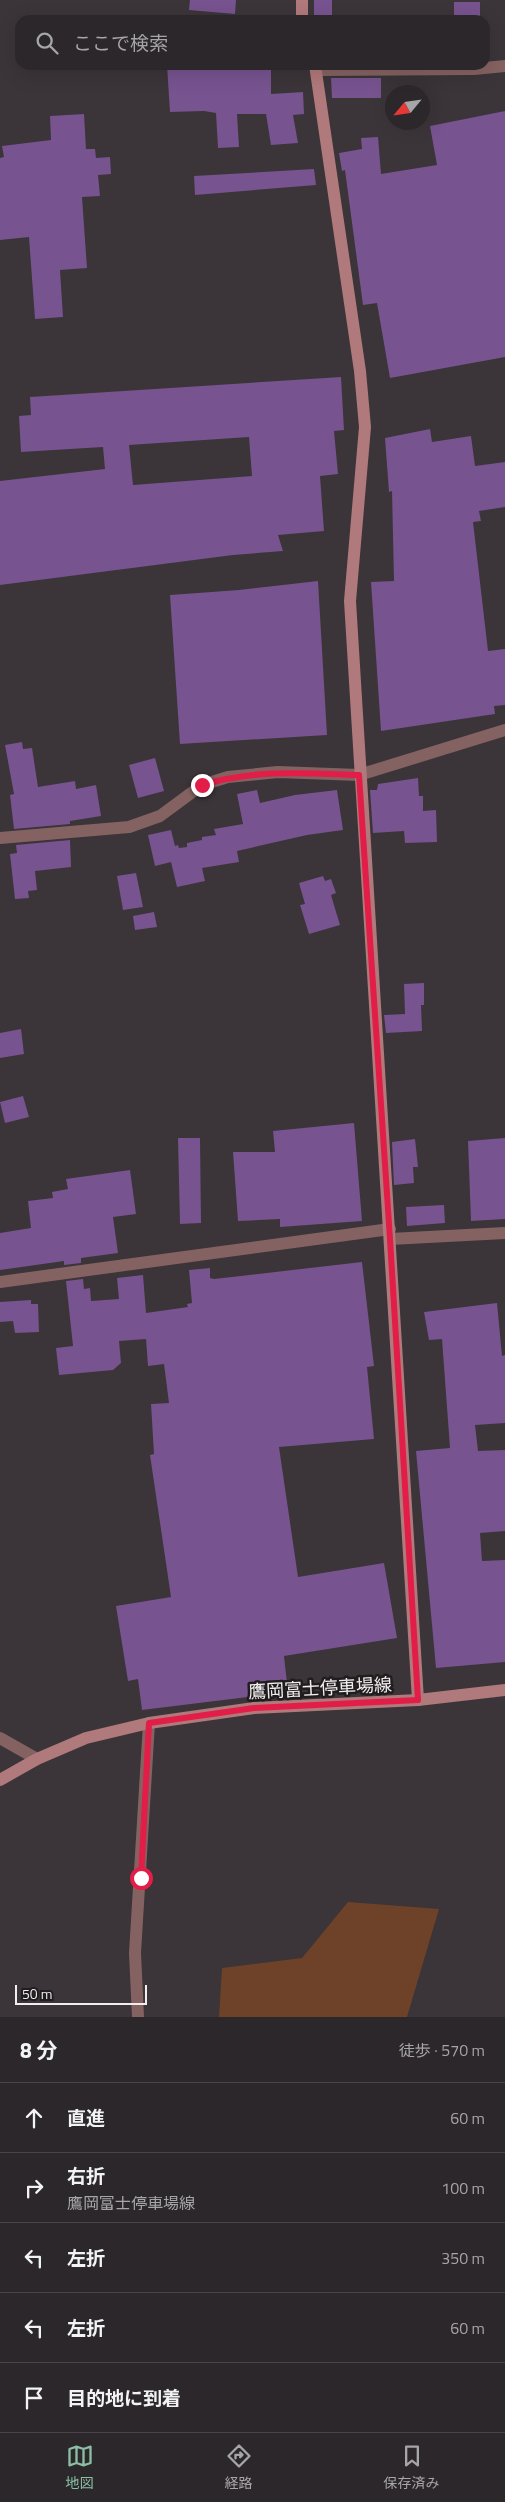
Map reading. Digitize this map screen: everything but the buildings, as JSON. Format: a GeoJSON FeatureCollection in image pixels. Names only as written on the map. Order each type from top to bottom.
{"type":"FeatureCollection","features":[{"type":"Feature","properties":{"kind":"street"},"geometry":{"type":"LineString","coordinates":[[302,0],[302,15]]}},
{"type":"Feature","properties":{"kind":"street"},"geometry":{"type":"LineString","coordinates":[[490,67],[505,66]]}},
{"type":"Feature","properties":{"kind":"street"},"geometry":{"type":"LineString","coordinates":[[317,70],[360,371],[365,427],[350,601],[359,775],[390,1234],[418,1700]]}},
{"type":"Feature","properties":{"kind":"street"},"geometry":{"type":"LineString","coordinates":[[0,838],[129,827],[160,816],[202,785],[228,777],[278,772],[359,775],[505,730]]}},
{"type":"Feature","properties":{"kind":"street"},"geometry":{"type":"LineString","coordinates":[[0,1282],[390,1234],[505,1233]]}},
{"type":"Feature","properties":{"kind":"street","name":"鷹岡富士停車場線"},"geometry":{"type":"LineString","coordinates":[[0,1780],[36,1759],[86,1738],[149,1723],[254,1708],[418,1700],[505,1690]]}},
{"type":"Feature","properties":{"kind":"street"},"geometry":{"type":"LineString","coordinates":[[138,2017],[135,1954],[149,1723]]}},
{"type":"Feature","properties":{"kind":"street"},"geometry":{"type":"LineString","coordinates":[[0,1738],[36,1759]]}},
{"type":"Feature","properties":{"kind":"shaded area"},"geometry":{"type":"Polygon","coordinates":[[[348,1902],[439,1909],[407,2017],[219,2017],[222,1968],[302,1958],[348,1902]]]}},
{"type":"Feature","properties":{"kind":"route"},"geometry":{"type":"LineString","coordinates":[[141,1878],[149,1723],[254,1708],[418,1700],[359,775],[278,772],[228,777],[202,785]]}}]}
